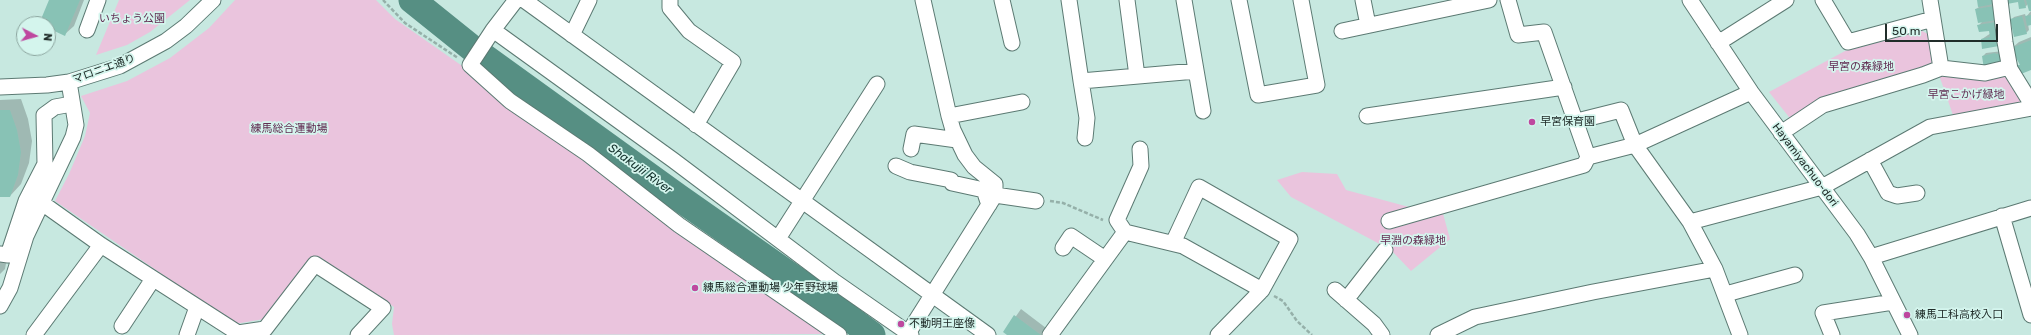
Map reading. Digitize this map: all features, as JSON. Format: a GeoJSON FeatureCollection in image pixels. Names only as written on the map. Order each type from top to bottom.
{"type":"FeatureCollection","features":[{"type":"Feature","properties":{"kind":"street"},"geometry":{"type":"LineString","coordinates":[[87,30],[98,0]]}},
{"type":"Feature","properties":{"kind":"street","name":"マロニエ通り"},"geometry":{"type":"LineString","coordinates":[[0,87],[47,85],[69,82],[107,70],[143,55],[186,26],[213,0]]}},
{"type":"Feature","properties":{"kind":"street"},"geometry":{"type":"LineString","coordinates":[[516,0],[493,30],[470,65],[510,101],[588,154],[679,225],[839,335]]}},
{"type":"Feature","properties":{"kind":"street"},"geometry":{"type":"LineString","coordinates":[[524,0],[988,335]]}},
{"type":"Feature","properties":{"kind":"street"},"geometry":{"type":"LineString","coordinates":[[572,35],[589,0]]}},
{"type":"Feature","properties":{"kind":"street"},"geometry":{"type":"LineString","coordinates":[[670,0],[670,8],[689,31],[733,62],[696,125]]}},
{"type":"Feature","properties":{"kind":"street"},"geometry":{"type":"LineString","coordinates":[[493,30],[673,160],[835,282],[909,334],[992,200],[996,184],[974,167],[965,155],[957,140],[949,116],[923,0]]}},
{"type":"Feature","properties":{"kind":"street"},"geometry":{"type":"LineString","coordinates":[[1002,0],[1012,43]]}},
{"type":"Feature","properties":{"kind":"street"},"geometry":{"type":"LineString","coordinates":[[1069,0],[1087,118],[1084,138]]}},
{"type":"Feature","properties":{"kind":"street"},"geometry":{"type":"LineString","coordinates":[[1127,0],[1138,76]]}},
{"type":"Feature","properties":{"kind":"street"},"geometry":{"type":"LineString","coordinates":[[1184,0],[1203,111]]}},
{"type":"Feature","properties":{"kind":"street"},"geometry":{"type":"LineString","coordinates":[[1239,0],[1258,95],[1317,85],[1301,0]]}},
{"type":"Feature","properties":{"kind":"street"},"geometry":{"type":"LineString","coordinates":[[1363,0],[1368,25]]}},
{"type":"Feature","properties":{"kind":"street"},"geometry":{"type":"LineString","coordinates":[[1342,31],[1489,0]]}},
{"type":"Feature","properties":{"kind":"street"},"geometry":{"type":"LineString","coordinates":[[1389,221],[1584,165],[1588,157],[1577,121],[1544,32],[1518,35],[1508,0]]}},
{"type":"Feature","properties":{"kind":"street","name":"Hayamiyachuo-dori"},"geometry":{"type":"LineString","coordinates":[[1690,0],[1751,92],[1857,234],[1871,257],[1910,335]]}},
{"type":"Feature","properties":{"kind":"street"},"geometry":{"type":"LineString","coordinates":[[1718,43],[1786,0]]}},
{"type":"Feature","properties":{"kind":"street"},"geometry":{"type":"LineString","coordinates":[[1823,0],[1848,42],[1933,19]]}},
{"type":"Feature","properties":{"kind":"street"},"geometry":{"type":"LineString","coordinates":[[1930,0],[1941,68]]}},
{"type":"Feature","properties":{"kind":"street"},"geometry":{"type":"LineString","coordinates":[[2000,0],[2010,69],[2031,103]]}},
{"type":"Feature","properties":{"kind":"street"},"geometry":{"type":"LineString","coordinates":[[1781,133],[1823,105],[1924,75],[1941,68],[1986,73],[2006,68],[2010,69]]}},
{"type":"Feature","properties":{"kind":"street"},"geometry":{"type":"LineString","coordinates":[[1081,81],[1196,70]]}},
{"type":"Feature","properties":{"kind":"street"},"geometry":{"type":"LineString","coordinates":[[0,306],[10,288],[26,236],[73,137],[76,125],[69,82]]}},
{"type":"Feature","properties":{"kind":"street"},"geometry":{"type":"LineString","coordinates":[[781,234],[877,84]]}},
{"type":"Feature","properties":{"kind":"street"},"geometry":{"type":"LineString","coordinates":[[1367,116],[1564,87]]}},
{"type":"Feature","properties":{"kind":"street"},"geometry":{"type":"LineString","coordinates":[[1588,157],[1635,146],[1751,92]]}},
{"type":"Feature","properties":{"kind":"street"},"geometry":{"type":"LineString","coordinates":[[949,116],[1022,102]]}},
{"type":"Feature","properties":{"kind":"street"},"geometry":{"type":"LineString","coordinates":[[0,254],[8,254],[26,201],[45,164],[44,115],[55,107],[72,104]]}},
{"type":"Feature","properties":{"kind":"street"},"geometry":{"type":"LineString","coordinates":[[1690,222],[1822,187],[1930,127],[2031,108]]}},
{"type":"Feature","properties":{"kind":"street"},"geometry":{"type":"LineString","coordinates":[[1577,121],[1621,110],[1635,146],[1690,222],[1715,269],[1726,294],[1740,335]]}},
{"type":"Feature","properties":{"kind":"street"},"geometry":{"type":"LineString","coordinates":[[911,149],[914,134],[957,140]]}},
{"type":"Feature","properties":{"kind":"street"},"geometry":{"type":"LineString","coordinates":[[1140,149],[1141,166],[1117,220],[1123,229],[1183,246],[1262,290]]}},
{"type":"Feature","properties":{"kind":"street"},"geometry":{"type":"LineString","coordinates":[[1870,160],[1888,193],[1897,196],[1917,193]]}},
{"type":"Feature","properties":{"kind":"street"},"geometry":{"type":"LineString","coordinates":[[896,166],[910,172],[951,180],[952,184],[984,190],[992,200]]}},
{"type":"Feature","properties":{"kind":"street"},"geometry":{"type":"LineString","coordinates":[[1173,243],[1199,187],[1290,239],[1262,290],[1218,335]]}},
{"type":"Feature","properties":{"kind":"street"},"geometry":{"type":"LineString","coordinates":[[992,200],[1036,201]]}},
{"type":"Feature","properties":{"kind":"street"},"geometry":{"type":"LineString","coordinates":[[42,203],[101,245],[238,332],[266,329],[315,264],[383,308],[358,335]]}},
{"type":"Feature","properties":{"kind":"street"},"geometry":{"type":"LineString","coordinates":[[1871,257],[2031,208]]}},
{"type":"Feature","properties":{"kind":"street"},"geometry":{"type":"LineString","coordinates":[[2002,216],[2031,315]]}},
{"type":"Feature","properties":{"kind":"street"},"geometry":{"type":"LineString","coordinates":[[1050,335],[1105,259],[1123,229]]}},
{"type":"Feature","properties":{"kind":"street"},"geometry":{"type":"LineString","coordinates":[[1063,248],[1071,236],[1105,259]]}},
{"type":"Feature","properties":{"kind":"street"},"geometry":{"type":"LineString","coordinates":[[34,335],[101,245]]}},
{"type":"Feature","properties":{"kind":"street"},"geometry":{"type":"LineString","coordinates":[[1382,335],[1374,324],[1340,295],[1385,250]]}},
{"type":"Feature","properties":{"kind":"street"},"geometry":{"type":"LineString","coordinates":[[1438,335],[1475,317],[1593,292],[1715,269]]}},
{"type":"Feature","properties":{"kind":"street"},"geometry":{"type":"LineString","coordinates":[[1726,294],[1795,275]]}},
{"type":"Feature","properties":{"kind":"street"},"geometry":{"type":"LineString","coordinates":[[122,326],[153,279]]}},
{"type":"Feature","properties":{"kind":"street"},"geometry":{"type":"LineString","coordinates":[[1832,335],[1823,313],[1893,302]]}},
{"type":"Feature","properties":{"kind":"street"},"geometry":{"type":"LineString","coordinates":[[187,335],[197,307]]}},
{"type":"Feature","properties":{"kind":"path"},"geometry":{"type":"LineString","coordinates":[[383,0],[405,23],[447,52],[470,65]]}},
{"type":"Feature","properties":{"kind":"path"},"geometry":{"type":"LineString","coordinates":[[1036,201],[1037,199],[1063,202],[1123,229]]}},
{"type":"Feature","properties":{"kind":"path"},"geometry":{"type":"LineString","coordinates":[[1262,290],[1283,301],[1297,321],[1312,335]]}},
{"type":"Feature","properties":{"kind":"green space","name":"いちょう公園"},"geometry":{"type":"Polygon","coordinates":[[[119,0],[190,0],[150,32],[127,45],[96,55],[119,0]]]}},
{"type":"Feature","properties":{"kind":"green space","name":"練馬総合運動場"},"geometry":{"type":"Polygon","coordinates":[[[235,0],[376,0],[395,19],[468,70],[824,334],[394,335],[392,324],[394,307],[317,256],[264,319],[235,324],[55,201],[69,174],[85,136],[90,113],[81,96],[127,81],[170,58],[209,28],[235,0]]]}},
{"type":"Feature","properties":{"kind":"green space","name":"早宮の森緑地"},"geometry":{"type":"Polygon","coordinates":[[[1922,31],[1928,34],[1932,63],[1927,69],[1794,118],[1789,117],[1769,92],[1845,51],[1922,31]]]}},
{"type":"Feature","properties":{"kind":"green space","name":"早宮こかげ緑地"},"geometry":{"type":"Polygon","coordinates":[[[2004,74],[2012,79],[2024,107],[1954,118],[1939,75],[2004,74]]]}},
{"type":"Feature","properties":{"kind":"green space","name":"早淵の森緑地"},"geometry":{"type":"Polygon","coordinates":[[[1302,172],[1337,174],[1346,190],[1409,207],[1410,219],[1442,210],[1450,239],[1411,271],[1391,250],[1291,197],[1277,180],[1302,172]]]}},
{"type":"Feature","properties":{"kind":"building"},"geometry":{"type":"Polygon","coordinates":[[[49,0],[80,0],[65,36],[56,32],[56,16],[42,16],[49,0]]]}},
{"type":"Feature","properties":{"kind":"building"},"geometry":{"type":"Polygon","coordinates":[[[1977,0],[1994,0],[1994,4],[1978,7],[1977,0]]]}},
{"type":"Feature","properties":{"kind":"building"},"geometry":{"type":"Polygon","coordinates":[[[2006,0],[2024,0],[2026,8],[2019,9],[2018,2],[2007,4],[2006,0]]]}},
{"type":"Feature","properties":{"kind":"building"},"geometry":{"type":"Polygon","coordinates":[[[2026,0],[2031,0],[2031,11],[2029,11],[2026,0]]]}},
{"type":"Feature","properties":{"kind":"building"},"geometry":{"type":"Polygon","coordinates":[[[1995,6],[1997,20],[1978,23],[1975,9],[1995,6]]]}},
{"type":"Feature","properties":{"kind":"building"},"geometry":{"type":"Polygon","coordinates":[[[2031,15],[2031,25],[2027,26],[2025,16],[2031,15]]]}},
{"type":"Feature","properties":{"kind":"building"},"geometry":{"type":"Polygon","coordinates":[[[2022,16],[2027,34],[2014,37],[2010,19],[2022,16]]]}},
{"type":"Feature","properties":{"kind":"building"},"geometry":{"type":"Polygon","coordinates":[[[1996,22],[1999,46],[1982,49],[1981,39],[1990,37],[1989,31],[1979,32],[1977,25],[1996,22]]]}},
{"type":"Feature","properties":{"kind":"building"},"geometry":{"type":"Polygon","coordinates":[[[2031,40],[2031,70],[2021,74],[2017,65],[2020,65],[2011,48],[2031,40]]]}},
{"type":"Feature","properties":{"kind":"building"},"geometry":{"type":"Polygon","coordinates":[[[2001,53],[2003,63],[1984,69],[1982,56],[2001,53]]]}},
{"type":"Feature","properties":{"kind":"building"},"geometry":{"type":"Polygon","coordinates":[[[0,110],[10,110],[17,130],[21,152],[18,175],[10,197],[0,197],[0,110]]]}},
{"type":"Feature","properties":{"kind":"building"},"geometry":{"type":"Polygon","coordinates":[[[1014,315],[1041,335],[1007,335],[1003,332],[1014,315]]]}},
{"type":"Feature","properties":{"kind":"waterway","name":"Shakujii River"},"geometry":{"type":"LineString","coordinates":[[412,0],[473,49],[872,335]]}},
{"type":"Feature","properties":{"kind":"place","name":"早宮保育園"},"geometry":{"type":"Point","coordinates":[1532,122]}},
{"type":"Feature","properties":{"kind":"place","name":"練馬総合運動場 少年野球場"},"geometry":{"type":"Point","coordinates":[695,288]}},
{"type":"Feature","properties":{"kind":"place","name":"練馬工科高校入口"},"geometry":{"type":"Point","coordinates":[1907,315]}},
{"type":"Feature","properties":{"kind":"place","name":"不動明王座像"},"geometry":{"type":"Point","coordinates":[901,324]}}]}
